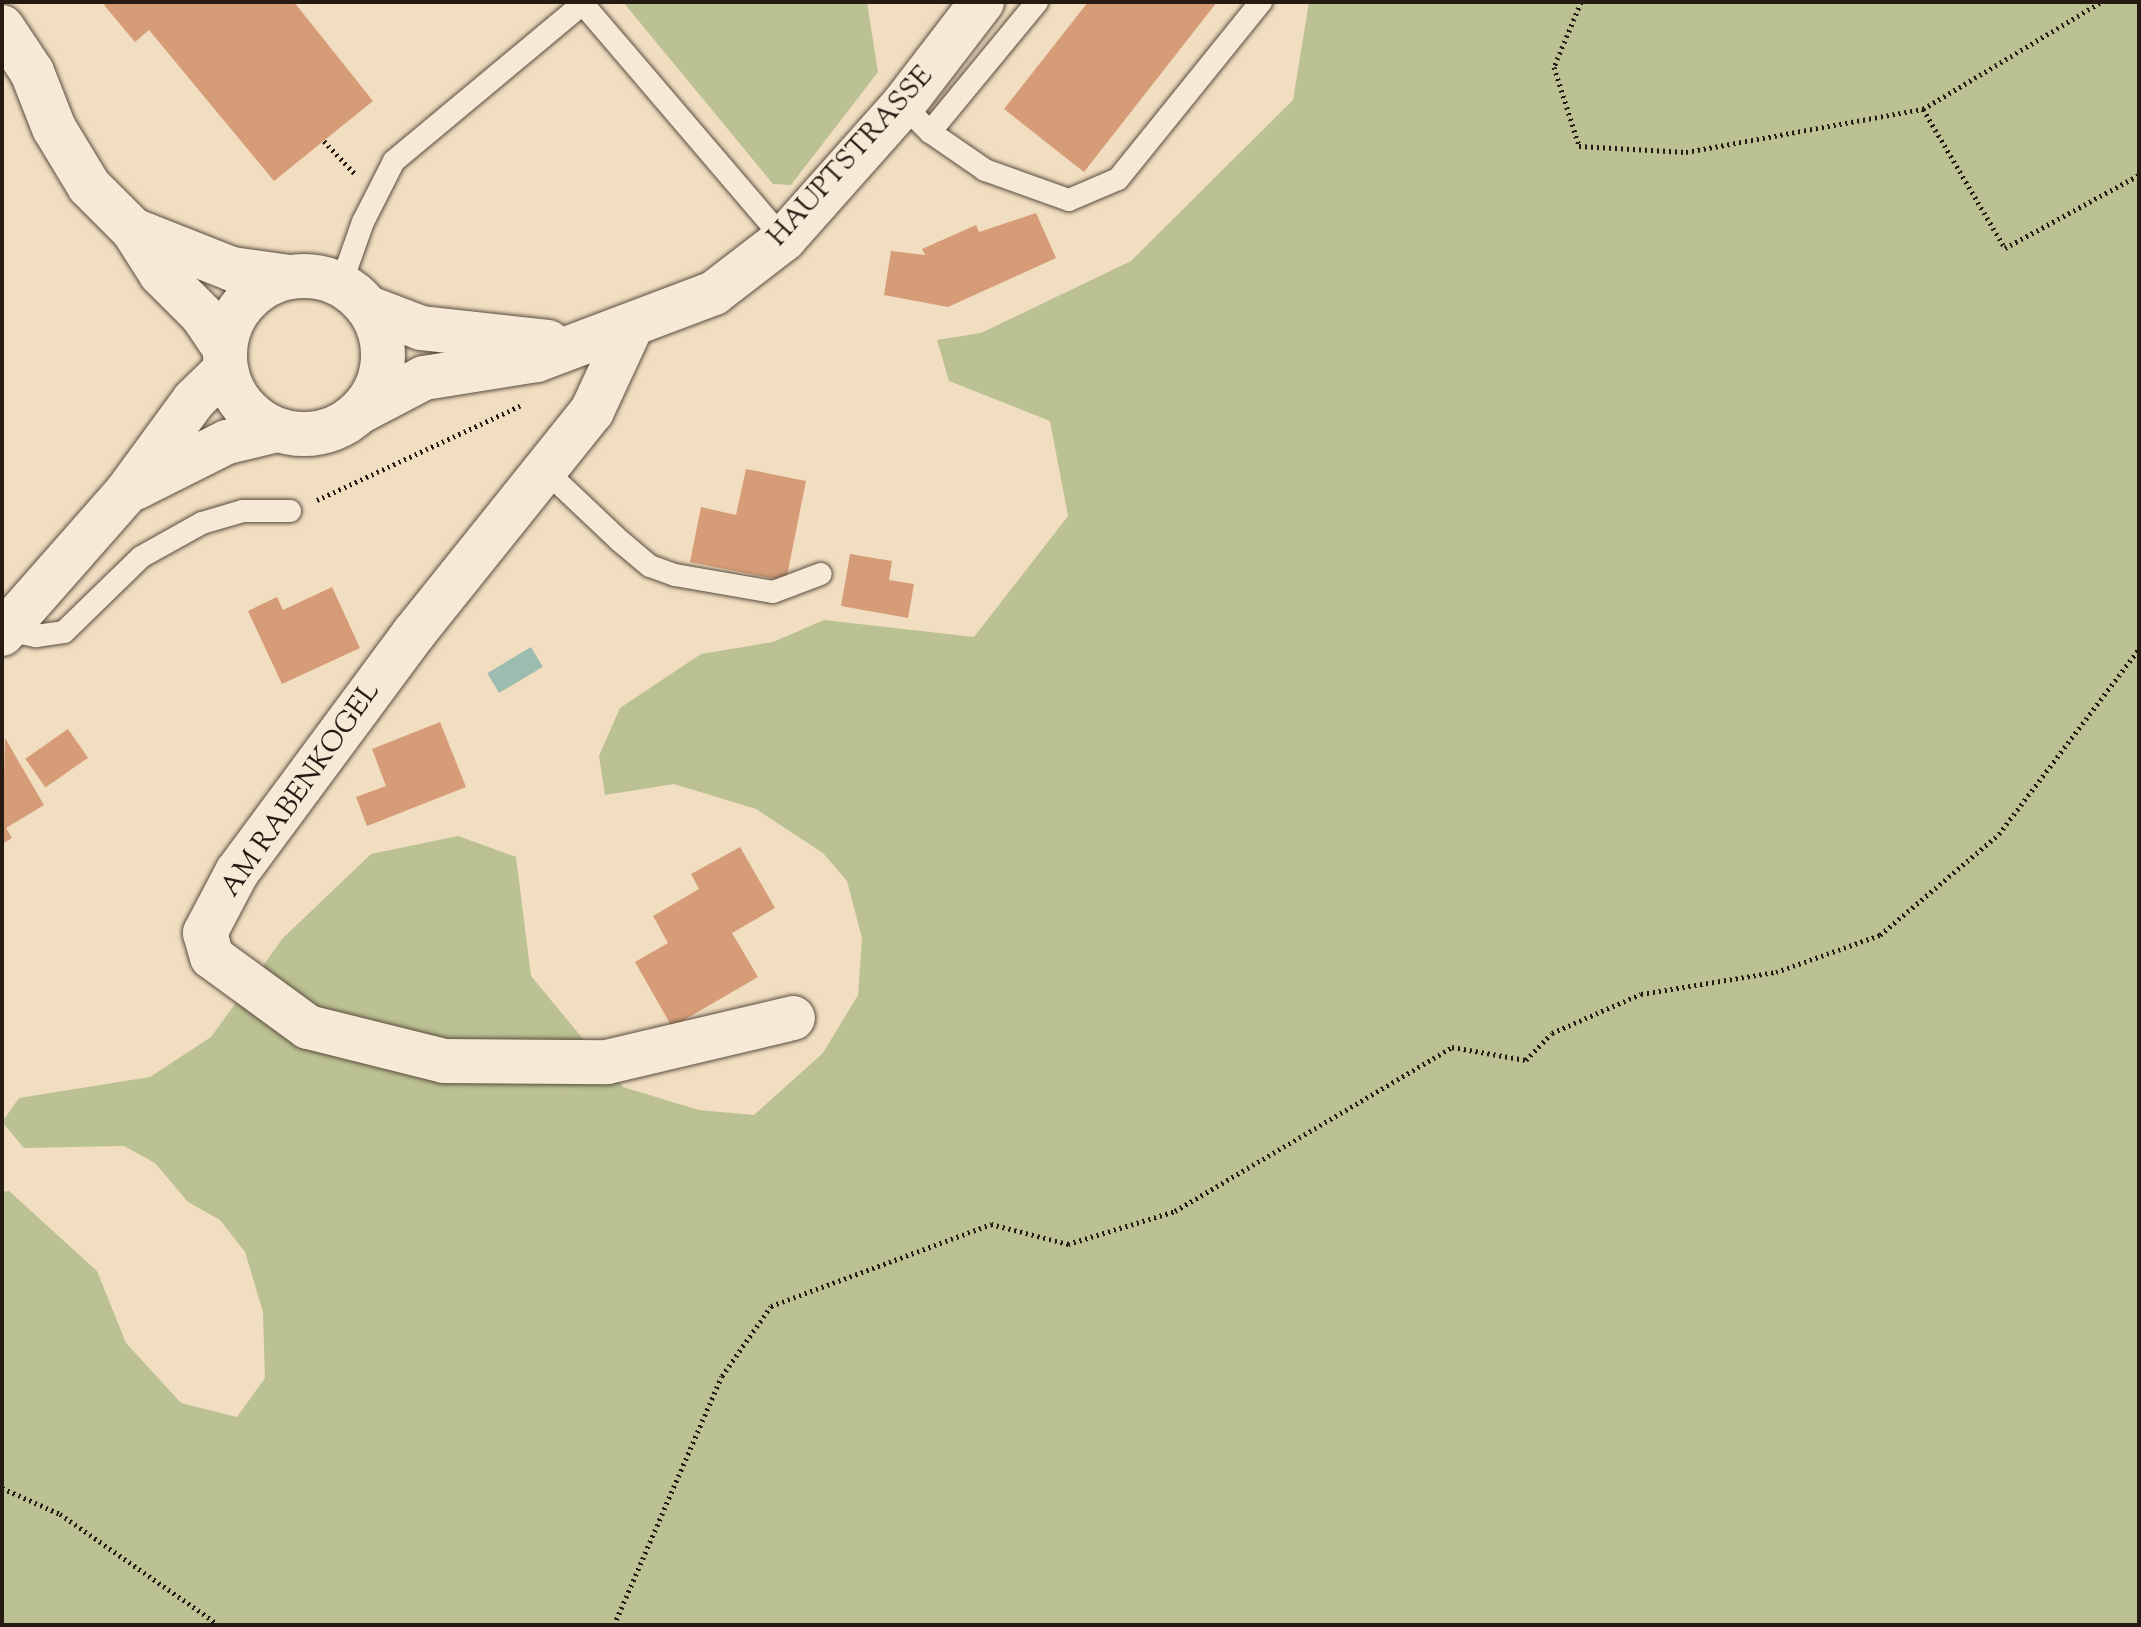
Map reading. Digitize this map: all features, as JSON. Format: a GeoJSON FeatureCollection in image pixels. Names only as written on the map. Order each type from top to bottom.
{"type":"FeatureCollection","features":[{"type":"Feature","properties":{"kind":"main road","name":"HAUPTSTRASSE"},"geometry":{"type":"LineString","coordinates":[[126,493],[227,442],[277,430],[322,433],[424,378],[537,360],[570,344],[631,327],[714,293],[784,239],[917,119],[982,2]]}},
{"type":"Feature","properties":{"kind":"main road"},"geometry":{"type":"LineString","coordinates":[[2,27],[32,72],[54,128],[89,186],[133,230],[161,274],[202,315],[245,408],[277,430]]}},
{"type":"Feature","properties":{"kind":"main road"},"geometry":{"type":"LineString","coordinates":[[133,230],[232,269],[289,277]]}},
{"type":"Feature","properties":{"kind":"main road","name":"HAUPTSTRASSE"},"geometry":{"type":"LineString","coordinates":[[4,632],[126,493],[225,360],[236,314],[250,297],[289,277],[316,276],[421,328],[570,344]]}},
{"type":"Feature","properties":{"kind":"main road"},"geometry":{"type":"LineString","coordinates":[[355,296],[384,350],[383,372],[361,411]]}},
{"type":"Feature","properties":{"kind":"main road","name":"AM RABENKOGEL"},"geometry":{"type":"LineString","coordinates":[[631,327],[592,411],[547,472],[414,633],[237,872],[205,933],[212,957],[308,1027],[444,1061],[607,1062],[793,1018]]}},
{"type":"Feature","properties":{"kind":"lane"},"geometry":{"type":"LineString","coordinates":[[1037,2],[917,119],[985,170],[1069,200],[1118,179],[1261,2]]}},
{"type":"Feature","properties":{"kind":"lane"},"geometry":{"type":"LineString","coordinates":[[355,296],[376,197],[394,161],[584,3],[708,155],[784,239]]}},
{"type":"Feature","properties":{"kind":"lane"},"geometry":{"type":"LineString","coordinates":[[547,472],[640,558],[675,575],[773,592],[821,574]]}},
{"type":"Feature","properties":{"kind":"lane"},"geometry":{"type":"LineString","coordinates":[[4,632],[36,636],[64,632],[141,557],[202,523],[243,511],[290,511]]}},
{"type":"Feature","properties":{"kind":"path"},"geometry":{"type":"LineString","coordinates":[[1581,2],[1554,67],[1579,146],[1686,152],[1923,109],[2101,2]]}},
{"type":"Feature","properties":{"kind":"path"},"geometry":{"type":"LineString","coordinates":[[1923,109],[2005,248],[2139,175]]}},
{"type":"Feature","properties":{"kind":"path"},"geometry":{"type":"LineString","coordinates":[[324,141],[376,197]]}},
{"type":"Feature","properties":{"kind":"path"},"geometry":{"type":"LineString","coordinates":[[290,511],[530,401]]}},
{"type":"Feature","properties":{"kind":"path"},"geometry":{"type":"LineString","coordinates":[[614,1625],[722,1376],[771,1306],[991,1224],[1068,1244],[1175,1211],[1452,1047],[1526,1060],[1552,1033],[1641,994],[1776,972],[1880,935],[1999,834],[2139,649]]}},
{"type":"Feature","properties":{"kind":"path"},"geometry":{"type":"LineString","coordinates":[[2,1488],[60,1514],[219,1625]]}},
{"type":"Feature","properties":{"kind":"green space"},"geometry":{"type":"Polygon","coordinates":[[[623,2],[867,2],[878,72],[791,185],[773,184],[623,2]]]}},
{"type":"Feature","properties":{"kind":"green space"},"geometry":{"type":"Polygon","coordinates":[[[1309,2],[2139,2],[2139,1625],[2,1625],[2,1192],[9,1191],[97,1271],[126,1343],[181,1403],[237,1417],[265,1378],[263,1312],[245,1252],[220,1220],[188,1202],[155,1163],[124,1146],[24,1148],[2,1122],[19,1098],[150,1077],[211,1037],[283,938],[371,854],[458,836],[516,857],[531,976],[623,1087],[699,1110],[754,1115],[823,1053],[858,995],[862,938],[847,881],[823,853],[756,809],[674,784],[605,795],[599,756],[620,708],[701,654],[773,642],[824,620],[974,637],[1068,516],[1050,421],[949,381],[937,340],[981,333],[1131,261],[1293,100],[1309,2]]]}},
{"type":"Feature","properties":{"kind":"shaded area"},"geometry":{"type":"Polygon","coordinates":[[[531,647],[543,667],[499,693],[487,673],[531,647]]]}},
{"type":"Feature","properties":{"kind":"building"},"geometry":{"type":"Polygon","coordinates":[[[108,2],[294,2],[373,101],[274,181],[149,30],[135,42],[104,5],[108,2]]]}},
{"type":"Feature","properties":{"kind":"building"},"geometry":{"type":"Polygon","coordinates":[[[1088,2],[1217,2],[1084,172],[1004,109],[1088,2]]]}},
{"type":"Feature","properties":{"kind":"building"},"geometry":{"type":"Polygon","coordinates":[[[1036,213],[1056,258],[948,307],[884,295],[891,251],[925,255],[922,249],[976,225],[979,232],[1036,213]]]}},
{"type":"Feature","properties":{"kind":"building"},"geometry":{"type":"Polygon","coordinates":[[[746,469],[806,481],[786,581],[690,562],[701,507],[736,515],[746,469]]]}},
{"type":"Feature","properties":{"kind":"building"},"geometry":{"type":"Polygon","coordinates":[[[850,554],[892,561],[889,580],[914,584],[908,618],[841,606],[850,554]]]}},
{"type":"Feature","properties":{"kind":"building"},"geometry":{"type":"Polygon","coordinates":[[[332,587],[360,648],[282,684],[248,611],[277,597],[283,610],[332,587]]]}},
{"type":"Feature","properties":{"kind":"building"},"geometry":{"type":"Polygon","coordinates":[[[440,722],[466,787],[367,826],[356,797],[386,786],[372,749],[440,722]]]}},
{"type":"Feature","properties":{"kind":"building"},"geometry":{"type":"Polygon","coordinates":[[[68,729],[88,758],[45,787],[25,759],[68,729]]]}},
{"type":"Feature","properties":{"kind":"building"},"geometry":{"type":"Polygon","coordinates":[[[5,738],[44,805],[6,828],[12,838],[2,844],[5,738]]]}},
{"type":"Feature","properties":{"kind":"building"},"geometry":{"type":"Polygon","coordinates":[[[740,847],[775,908],[732,933],[758,977],[672,1027],[635,962],[668,943],[653,916],[699,889],[691,874],[740,847]]]}}]}
